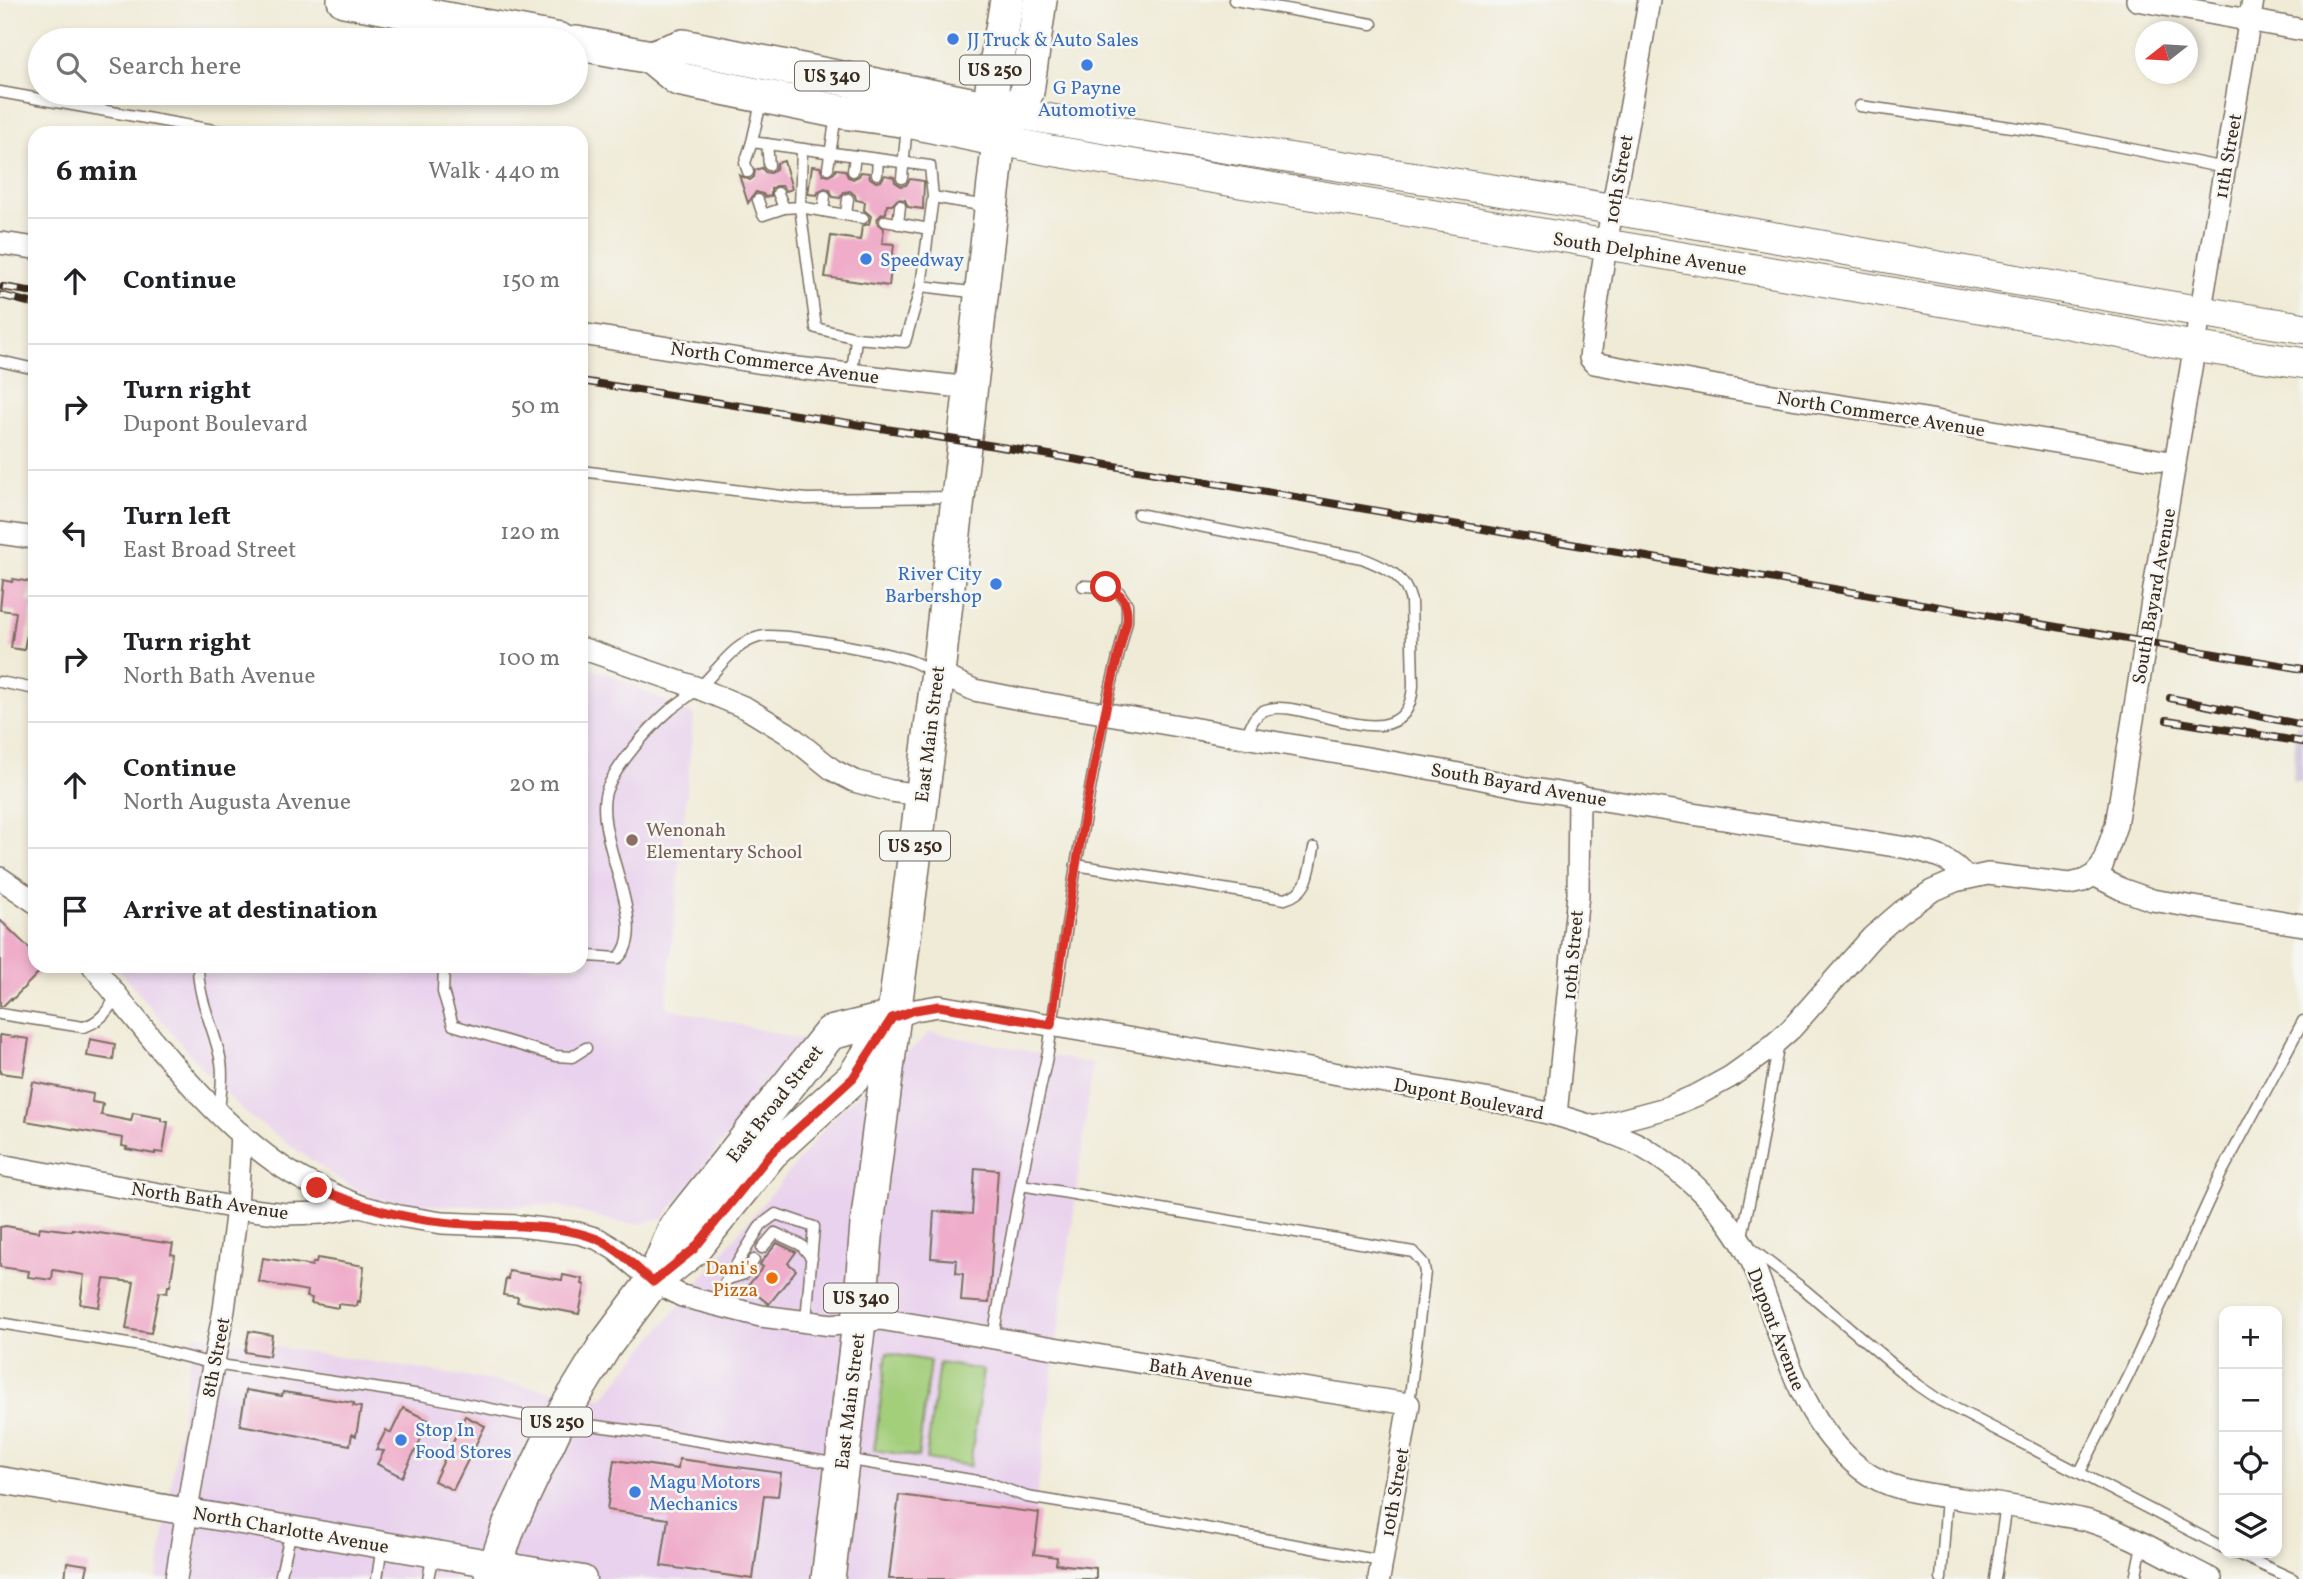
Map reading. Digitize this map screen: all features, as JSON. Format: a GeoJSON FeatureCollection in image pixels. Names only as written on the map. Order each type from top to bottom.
{"type":"FeatureCollection","features":[{"type":"Feature","properties":{"kind":"main road"},"geometry":{"type":"LineString","coordinates":[[344,0],[495,28]]}},
{"type":"Feature","properties":{"kind":"main road","name":"East Main Street"},"geometry":{"type":"LineString","coordinates":[[828,1579],[859,1322],[867,1225],[938,673],[990,206],[1003,121],[992,88],[1007,0]]}},
{"type":"Feature","properties":{"kind":"main road","name":"East Main Street"},"geometry":{"type":"LineString","coordinates":[[1003,121],[1027,92],[1040,0]]}},
{"type":"Feature","properties":{"kind":"main road","name":"US 340"},"geometry":{"type":"LineString","coordinates":[[588,45],[651,57],[678,79],[836,111],[908,121],[1003,121]]}},
{"type":"Feature","properties":{"kind":"main road","name":"US 340"},"geometry":{"type":"LineString","coordinates":[[651,57],[682,46],[1003,121]]}},
{"type":"Feature","properties":{"kind":"main road","name":"South Delphine Avenue"},"geometry":{"type":"LineString","coordinates":[[1003,121],[1438,180],[2303,328]]}},
{"type":"Feature","properties":{"kind":"main road","name":"South Delphine Avenue"},"geometry":{"type":"LineString","coordinates":[[1003,121],[1048,150],[2012,313],[2196,347],[2303,363]]}},
{"type":"Feature","properties":{"kind":"main road","name":"East Broad Street"},"geometry":{"type":"LineString","coordinates":[[653,1282],[675,1228],[830,1032],[892,1018]]}},
{"type":"Feature","properties":{"kind":"main road","name":"East Broad Street"},"geometry":{"type":"LineString","coordinates":[[493,1572],[509,1527],[558,1422],[604,1347],[653,1282],[694,1249],[771,1153],[853,1078],[892,1018]]}},
{"type":"Feature","properties":{"kind":"street","name":"10th Street"},"geometry":{"type":"LineString","coordinates":[[1590,358],[1606,246],[1648,0]]}},
{"type":"Feature","properties":{"kind":"street"},"geometry":{"type":"LineString","coordinates":[[2137,0],[2252,10],[2303,30]]}},
{"type":"Feature","properties":{"kind":"street","name":"11th Street"},"geometry":{"type":"LineString","coordinates":[[2201,312],[2252,10]]}},
{"type":"Feature","properties":{"kind":"street"},"geometry":{"type":"LineString","coordinates":[[0,243],[28,247]]}},
{"type":"Feature","properties":{"kind":"street","name":"South Bayard Avenue"},"geometry":{"type":"LineString","coordinates":[[2094,875],[2102,866],[2116,825],[2201,312]]}},
{"type":"Feature","properties":{"kind":"street","name":"North Commerce Avenue"},"geometry":{"type":"LineString","coordinates":[[588,335],[789,367],[970,388]]}},
{"type":"Feature","properties":{"kind":"street","name":"North Commerce Avenue"},"geometry":{"type":"LineString","coordinates":[[1590,358],[1600,366],[2175,463]]}},
{"type":"Feature","properties":{"kind":"street"},"geometry":{"type":"LineString","coordinates":[[0,533],[28,537]]}},
{"type":"Feature","properties":{"kind":"street"},"geometry":{"type":"LineString","coordinates":[[588,650],[698,688],[746,708],[787,733],[833,770],[854,781],[891,791],[922,795]]}},
{"type":"Feature","properties":{"kind":"street","name":"South Bayard Avenue"},"geometry":{"type":"LineString","coordinates":[[938,673],[974,690],[1104,714],[1914,849],[1940,856],[1955,865],[1966,878]]}},
{"type":"Feature","properties":{"kind":"street","name":"10th Street"},"geometry":{"type":"LineString","coordinates":[[1556,1115],[1578,894],[1579,795]]}},
{"type":"Feature","properties":{"kind":"street"},"geometry":{"type":"LineString","coordinates":[[1595,1127],[1666,1108],[1730,1077],[1780,1040],[1836,975],[1882,928],[1932,891],[1966,878],[1988,874],[2007,875],[2069,884],[2094,875],[2121,889],[2152,900],[2303,925]]}},
{"type":"Feature","properties":{"kind":"street"},"geometry":{"type":"LineString","coordinates":[[0,878],[28,897]]}},
{"type":"Feature","properties":{"kind":"street"},"geometry":{"type":"LineString","coordinates":[[99,973],[164,1053],[241,1134],[275,1161],[317,1188],[360,1206]]}},
{"type":"Feature","properties":{"kind":"street","name":"Dupont Boulevard"},"geometry":{"type":"LineString","coordinates":[[892,1018],[939,1006],[1491,1100],[1595,1127]]}},
{"type":"Feature","properties":{"kind":"street","name":"Dupont Avenue"},"geometry":{"type":"LineString","coordinates":[[1595,1127],[1637,1143],[1672,1166],[1704,1194],[1741,1241],[1755,1270],[1790,1371],[1809,1409],[1848,1458],[1877,1479],[1907,1490],[2006,1505],[2091,1522],[2143,1545],[2188,1574],[2211,1579]]}},
{"type":"Feature","properties":{"kind":"street","name":"8th Street"},"geometry":{"type":"LineString","coordinates":[[176,1579],[224,1310],[237,1208],[241,1134]]}},
{"type":"Feature","properties":{"kind":"street","name":"North Bath Avenue"},"geometry":{"type":"LineString","coordinates":[[0,1165],[237,1208],[285,1214],[323,1213],[360,1206],[442,1223],[519,1226],[578,1233],[616,1250],[653,1282],[671,1292],[761,1316],[832,1325],[859,1322]]}},
{"type":"Feature","properties":{"kind":"street","name":"Bath Avenue"},"geometry":{"type":"LineString","coordinates":[[859,1322],[880,1319],[1409,1404]]}},
{"type":"Feature","properties":{"kind":"street","name":"10th Street"},"geometry":{"type":"LineString","coordinates":[[1380,1570],[1409,1404]]}},
{"type":"Feature","properties":{"kind":"street","name":"North Charlotte Avenue"},"geometry":{"type":"LineString","coordinates":[[0,1480],[382,1545],[430,1566],[583,1579]]}},
{"type":"Feature","properties":{"kind":"lane"},"geometry":{"type":"LineString","coordinates":[[1234,0],[1372,24]]}},
{"type":"Feature","properties":{"kind":"lane"},"geometry":{"type":"LineString","coordinates":[[0,92],[28,97]]}},
{"type":"Feature","properties":{"kind":"lane"},"geometry":{"type":"LineString","coordinates":[[748,172],[745,163],[763,96]]}},
{"type":"Feature","properties":{"kind":"lane"},"geometry":{"type":"LineString","coordinates":[[73,105],[191,126]]}},
{"type":"Feature","properties":{"kind":"lane"},"geometry":{"type":"LineString","coordinates":[[1860,106],[2047,132],[2225,168]]}},
{"type":"Feature","properties":{"kind":"lane"},"geometry":{"type":"LineString","coordinates":[[828,168],[836,111]]}},
{"type":"Feature","properties":{"kind":"lane"},"geometry":{"type":"LineString","coordinates":[[902,178],[908,121]]}},
{"type":"Feature","properties":{"kind":"lane"},"geometry":{"type":"LineString","coordinates":[[752,142],[930,166],[933,197],[921,286],[905,342],[856,338],[816,328],[800,207],[802,149]]}},
{"type":"Feature","properties":{"kind":"lane"},"geometry":{"type":"LineString","coordinates":[[767,144],[769,165]]}},
{"type":"Feature","properties":{"kind":"lane"},"geometry":{"type":"LineString","coordinates":[[853,171],[855,156]]}},
{"type":"Feature","properties":{"kind":"lane"},"geometry":{"type":"LineString","coordinates":[[877,174],[878,159]]}},
{"type":"Feature","properties":{"kind":"lane"},"geometry":{"type":"LineString","coordinates":[[778,193],[784,208]]}},
{"type":"Feature","properties":{"kind":"lane"},"geometry":{"type":"LineString","coordinates":[[823,211],[825,196]]}},
{"type":"Feature","properties":{"kind":"lane"},"geometry":{"type":"LineString","coordinates":[[933,197],[990,206]]}},
{"type":"Feature","properties":{"kind":"lane"},"geometry":{"type":"LineString","coordinates":[[758,200],[763,215],[784,208],[800,207],[863,218]]}},
{"type":"Feature","properties":{"kind":"lane"},"geometry":{"type":"LineString","coordinates":[[846,214],[848,200]]}},
{"type":"Feature","properties":{"kind":"lane"},"geometry":{"type":"LineString","coordinates":[[898,224],[900,206]]}},
{"type":"Feature","properties":{"kind":"lane"},"geometry":{"type":"LineString","coordinates":[[885,221],[929,229]]}},
{"type":"Feature","properties":{"kind":"lane"},"geometry":{"type":"LineString","coordinates":[[921,286],[980,293]]}},
{"type":"Feature","properties":{"kind":"lane"},"geometry":{"type":"LineString","coordinates":[[852,374],[856,338]]}},
{"type":"Feature","properties":{"kind":"lane"},"geometry":{"type":"LineString","coordinates":[[0,361],[28,367]]}},
{"type":"Feature","properties":{"kind":"lane"},"geometry":{"type":"LineString","coordinates":[[588,472],[806,499],[957,497]]}},
{"type":"Feature","properties":{"kind":"lane"},"geometry":{"type":"LineString","coordinates":[[1138,514],[1362,558],[1393,572],[1408,588],[1413,686],[1412,700],[1402,715],[1385,725],[1364,725],[1269,709],[1253,720],[1246,738]]}},
{"type":"Feature","properties":{"kind":"lane"},"geometry":{"type":"LineString","coordinates":[[993,1337],[1048,1052],[1076,865],[1104,714],[1128,611],[1124,598],[1113,589],[1083,586]]}},
{"type":"Feature","properties":{"kind":"lane"},"geometry":{"type":"LineString","coordinates":[[588,956],[618,958],[626,951],[629,941],[625,896],[604,822],[606,792],[615,775],[642,739],[667,712],[698,688],[743,642],[771,635],[832,644],[910,660],[938,673]]}},
{"type":"Feature","properties":{"kind":"lane"},"geometry":{"type":"LineString","coordinates":[[0,682],[28,688]]}},
{"type":"Feature","properties":{"kind":"lane"},"geometry":{"type":"LineString","coordinates":[[1076,865],[1285,899],[1297,896],[1302,890],[1314,848]]}},
{"type":"Feature","properties":{"kind":"lane"},"geometry":{"type":"LineString","coordinates":[[198,973],[205,1010],[221,1062],[219,1112]]}},
{"type":"Feature","properties":{"kind":"lane"},"geometry":{"type":"LineString","coordinates":[[444,973],[443,992],[453,1025],[556,1056],[572,1057],[586,1048]]}},
{"type":"Feature","properties":{"kind":"lane"},"geometry":{"type":"LineString","coordinates":[[0,1014],[83,1027],[94,1024],[104,1016],[117,996]]}},
{"type":"Feature","properties":{"kind":"lane"},"geometry":{"type":"LineString","coordinates":[[2080,1472],[2131,1370],[2220,1176],[2303,1021]]}},
{"type":"Feature","properties":{"kind":"lane"},"geometry":{"type":"LineString","coordinates":[[1780,1040],[1741,1241],[1939,1400],[2219,1545]]}},
{"type":"Feature","properties":{"kind":"lane"},"geometry":{"type":"LineString","coordinates":[[1021,1185],[1413,1252],[1423,1262],[1425,1272],[1409,1404]]}},
{"type":"Feature","properties":{"kind":"lane"},"geometry":{"type":"LineString","coordinates":[[712,1304],[761,1225],[776,1214],[814,1227],[806,1321]]}},
{"type":"Feature","properties":{"kind":"lane"},"geometry":{"type":"LineString","coordinates":[[762,1248],[775,1233],[801,1245],[812,1258]]}},
{"type":"Feature","properties":{"kind":"lane"},"geometry":{"type":"LineString","coordinates":[[728,1279],[744,1273],[754,1260]]}},
{"type":"Feature","properties":{"kind":"lane"},"geometry":{"type":"LineString","coordinates":[[0,1323],[146,1348],[214,1364],[421,1395],[558,1422],[989,1483],[1027,1497],[1139,1515],[1380,1570]]}},
{"type":"Feature","properties":{"kind":"lane"},"geometry":{"type":"LineString","coordinates":[[1941,1579],[1947,1497]]}},
{"type":"Feature","properties":{"kind":"lane"},"geometry":{"type":"LineString","coordinates":[[1995,1579],[2006,1505]]}},
{"type":"Feature","properties":{"kind":"lane"},"geometry":{"type":"LineString","coordinates":[[280,1579],[292,1529]]}},
{"type":"Feature","properties":{"kind":"lane"},"geometry":{"type":"LineString","coordinates":[[377,1579],[382,1545]]}},
{"type":"Feature","properties":{"kind":"lane"},"geometry":{"type":"LineString","coordinates":[[2135,1579],[2143,1545]]}},
{"type":"Feature","properties":{"kind":"lane"},"geometry":{"type":"LineString","coordinates":[[2247,1558],[2293,1579]]}},
{"type":"Feature","properties":{"kind":"shaded area","name":"Wenonah Elementary School"},"geometry":{"type":"Polygon","coordinates":[[[588,668],[609,674],[694,715],[666,1007],[803,1040],[663,1218],[639,1224],[616,1222],[558,1206],[439,1206],[372,1198],[334,1176],[249,1116],[205,1072],[122,973],[588,973],[588,668]]]}},
{"type":"Feature","properties":{"kind":"shaded area"},"geometry":{"type":"Polygon","coordinates":[[[2296,724],[2303,725],[2303,782],[2293,781],[2296,724]]]}},
{"type":"Feature","properties":{"kind":"shaded area"},"geometry":{"type":"Polygon","coordinates":[[[931,1032],[1093,1064],[1026,1579],[157,1579],[194,1334],[603,1398],[839,1111],[931,1032]]]}},
{"type":"Feature","properties":{"kind":"green space"},"geometry":{"type":"Polygon","coordinates":[[[887,1353],[930,1361],[918,1457],[874,1450],[887,1353]]]}},
{"type":"Feature","properties":{"kind":"green space"},"geometry":{"type":"Polygon","coordinates":[[[939,1363],[983,1370],[970,1466],[926,1459],[939,1363]]]}},
{"type":"Feature","properties":{"kind":"building"},"geometry":{"type":"Polygon","coordinates":[[[784,161],[792,189],[786,191],[782,186],[776,186],[771,189],[771,196],[765,197],[756,192],[748,203],[739,175],[750,180],[754,177],[755,170],[762,168],[770,173],[776,169],[777,163],[784,161]]]}},
{"type":"Feature","properties":{"kind":"building"},"geometry":{"type":"Polygon","coordinates":[[[812,166],[820,167],[823,174],[828,176],[836,169],[845,170],[848,177],[853,179],[861,172],[869,173],[870,178],[876,182],[881,181],[885,175],[894,177],[895,182],[901,186],[906,185],[910,179],[924,181],[923,209],[908,207],[905,200],[898,199],[892,205],[887,205],[886,213],[877,219],[884,229],[882,243],[894,244],[889,286],[825,277],[831,236],[860,240],[862,226],[869,224],[871,216],[864,210],[865,202],[856,200],[850,191],[844,192],[840,198],[833,197],[830,190],[825,188],[817,195],[808,194],[812,166]]]}},
{"type":"Feature","properties":{"kind":"building"},"geometry":{"type":"Polygon","coordinates":[[[13,579],[28,582],[28,629],[24,650],[11,648],[16,612],[0,610],[3,580],[12,582],[13,579]]]}},
{"type":"Feature","properties":{"kind":"building"},"geometry":{"type":"Polygon","coordinates":[[[0,920],[28,947],[28,973],[38,973],[12,1000],[11,998],[0,1006],[0,920]]]}},
{"type":"Feature","properties":{"kind":"building"},"geometry":{"type":"Polygon","coordinates":[[[0,1035],[29,1039],[23,1076],[0,1073],[0,1035]]]}},
{"type":"Feature","properties":{"kind":"building"},"geometry":{"type":"Polygon","coordinates":[[[90,1039],[115,1044],[113,1060],[87,1056],[90,1039]]]}},
{"type":"Feature","properties":{"kind":"building"},"geometry":{"type":"Polygon","coordinates":[[[33,1082],[93,1094],[92,1102],[103,1104],[101,1115],[131,1121],[133,1113],[161,1118],[161,1121],[168,1122],[163,1153],[126,1149],[127,1147],[122,1146],[123,1138],[26,1121],[33,1082]]]}},
{"type":"Feature","properties":{"kind":"building"},"geometry":{"type":"Polygon","coordinates":[[[975,1168],[998,1170],[989,1303],[961,1301],[963,1274],[956,1273],[957,1260],[931,1258],[934,1211],[972,1214],[975,1168]]]}},
{"type":"Feature","properties":{"kind":"building"},"geometry":{"type":"Polygon","coordinates":[[[0,1227],[39,1232],[40,1227],[72,1229],[173,1244],[171,1254],[175,1255],[170,1286],[167,1293],[159,1292],[151,1333],[126,1329],[134,1282],[104,1279],[99,1307],[80,1304],[84,1275],[53,1270],[52,1280],[28,1277],[29,1271],[0,1267],[0,1227]]]}},
{"type":"Feature","properties":{"kind":"building","name":"Dani's Pizza"},"geometry":{"type":"Polygon","coordinates":[[[777,1243],[796,1252],[788,1263],[796,1270],[769,1304],[747,1287],[763,1267],[760,1265],[762,1261],[777,1243]]]}},
{"type":"Feature","properties":{"kind":"building"},"geometry":{"type":"Polygon","coordinates":[[[263,1258],[312,1266],[317,1258],[364,1266],[360,1302],[358,1301],[357,1306],[338,1304],[338,1308],[311,1303],[312,1298],[307,1297],[308,1291],[259,1282],[263,1258]]]}},
{"type":"Feature","properties":{"kind":"building"},"geometry":{"type":"Polygon","coordinates":[[[509,1271],[562,1280],[563,1275],[583,1279],[582,1284],[585,1285],[579,1314],[517,1302],[518,1297],[503,1295],[509,1271]]]}},
{"type":"Feature","properties":{"kind":"building"},"geometry":{"type":"Polygon","coordinates":[[[249,1331],[272,1335],[269,1356],[245,1352],[249,1331]]]}},
{"type":"Feature","properties":{"kind":"building"},"geometry":{"type":"Polygon","coordinates":[[[246,1390],[282,1396],[283,1392],[354,1403],[353,1406],[361,1407],[356,1436],[352,1434],[350,1445],[240,1425],[246,1390]]]}},
{"type":"Feature","properties":{"kind":"building","name":"Stop In Food Stores"},"geometry":{"type":"Polygon","coordinates":[[[403,1408],[430,1421],[402,1477],[377,1464],[384,1451],[376,1450],[386,1430],[391,1433],[403,1408]]]}},
{"type":"Feature","properties":{"kind":"building"},"geometry":{"type":"Polygon","coordinates":[[[465,1416],[485,1426],[453,1490],[434,1481],[465,1416]]]}},
{"type":"Feature","properties":{"kind":"building"},"geometry":{"type":"Polygon","coordinates":[[[679,1459],[781,1473],[778,1496],[764,1495],[753,1579],[661,1566],[668,1519],[607,1510],[614,1460],[678,1469],[679,1459]]]}},
{"type":"Feature","properties":{"kind":"building"},"geometry":{"type":"Polygon","coordinates":[[[899,1495],[1039,1513],[1034,1554],[1057,1557],[1056,1564],[1096,1568],[1096,1579],[889,1579],[899,1495]]]}},
{"type":"Feature","properties":{"kind":"building"},"geometry":{"type":"Polygon","coordinates":[[[67,1562],[88,1565],[85,1579],[65,1579],[67,1562]]]}},
{"type":"Feature","properties":{"kind":"railway"},"geometry":{"type":"LineString","coordinates":[[3,287],[28,291]]}},
{"type":"Feature","properties":{"kind":"railway"},"geometry":{"type":"LineString","coordinates":[[0,295],[28,302]]}},
{"type":"Feature","properties":{"kind":"railway"},"geometry":{"type":"LineString","coordinates":[[588,382],[1020,450],[2303,669]]}},
{"type":"Feature","properties":{"kind":"railway"},"geometry":{"type":"LineString","coordinates":[[2170,698],[2303,725]]}},
{"type":"Feature","properties":{"kind":"railway"},"geometry":{"type":"LineString","coordinates":[[2167,720],[2303,742]]}},
{"type":"Feature","properties":{"kind":"place","name":"JJ Truck & Auto Sales"},"geometry":{"type":"Point","coordinates":[953,39]}},
{"type":"Feature","properties":{"kind":"place","name":"G Payne Automotive"},"geometry":{"type":"Point","coordinates":[1087,65]}},
{"type":"Feature","properties":{"kind":"place","name":"Speedway"},"geometry":{"type":"Point","coordinates":[866,259]}},
{"type":"Feature","properties":{"kind":"place","name":"River City Barbershop"},"geometry":{"type":"Point","coordinates":[996,584]}},
{"type":"Feature","properties":{"kind":"place","name":"Wenonah Elementary School"},"geometry":{"type":"Point","coordinates":[632,840]}},
{"type":"Feature","properties":{"kind":"place","name":"Dani's Pizza"},"geometry":{"type":"Point","coordinates":[772,1278]}},
{"type":"Feature","properties":{"kind":"place","name":"Stop In Food Stores"},"geometry":{"type":"Point","coordinates":[401,1440]}},
{"type":"Feature","properties":{"kind":"place","name":"Magu Motors Mechanics"},"geometry":{"type":"Point","coordinates":[635,1492]}},
{"type":"Feature","properties":{"kind":"route"},"geometry":{"type":"LineString","coordinates":[[317,1188],[360,1206],[399,1216],[442,1223],[519,1226],[578,1233],[616,1250],[653,1282],[694,1249],[771,1153],[853,1078],[892,1018],[939,1006],[1051,1025],[1076,865],[1104,714],[1127,621],[1128,611],[1124,598],[1106,587]]}}]}
